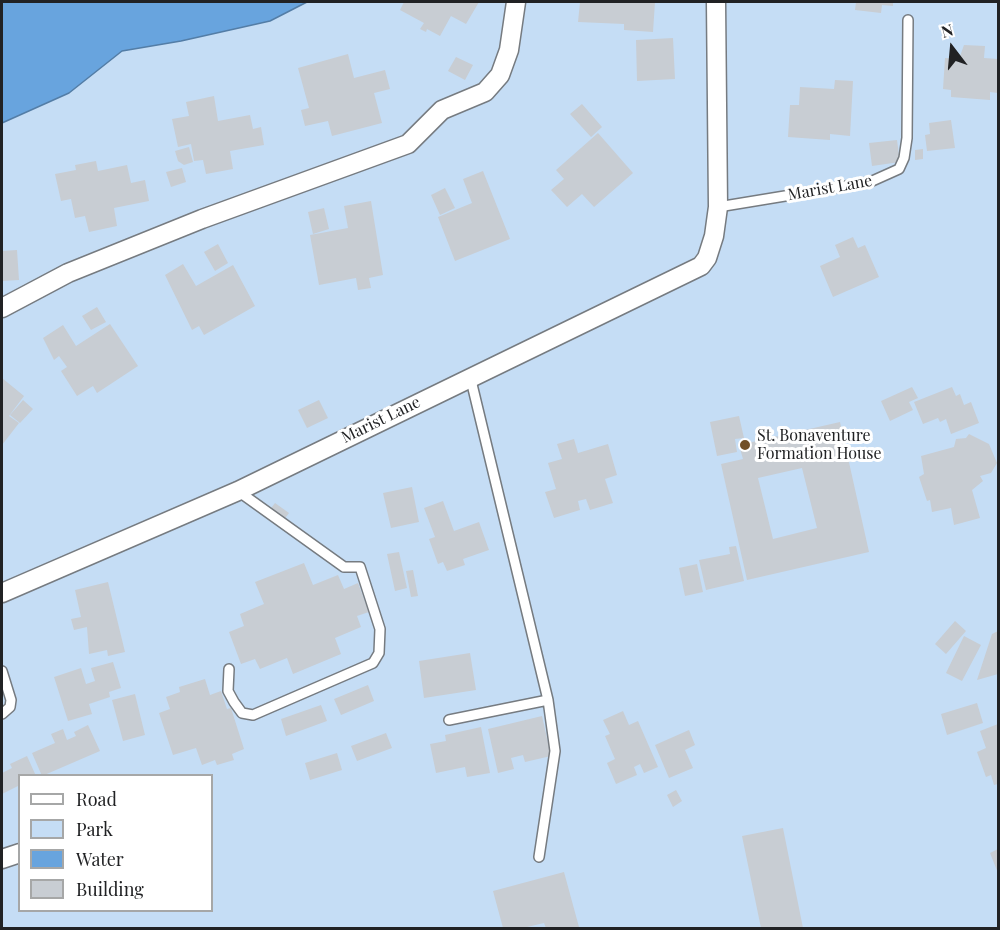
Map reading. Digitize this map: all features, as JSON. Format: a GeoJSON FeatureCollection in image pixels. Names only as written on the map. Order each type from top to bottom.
{"type":"FeatureCollection","features":[{"type":"Feature","properties":{"kind":"street"},"geometry":{"type":"LineString","coordinates":[[2,308],[79,268],[201,219],[408,144],[442,110],[484,92],[500,75],[508,50],[516,2]]}},
{"type":"Feature","properties":{"kind":"street","name":"Marist Lane"},"geometry":{"type":"LineString","coordinates":[[2,593],[238,491],[470,376],[696,270],[707,258],[718,207],[716,2]]}},
{"type":"Feature","properties":{"kind":"street"},"geometry":{"type":"LineString","coordinates":[[2,859],[18,854]]}},
{"type":"Feature","properties":{"kind":"lane","name":"Marist Lane"},"geometry":{"type":"LineString","coordinates":[[718,207],[870,182],[899,169],[904,158],[907,138],[908,20]]}},
{"type":"Feature","properties":{"kind":"lane"},"geometry":{"type":"LineString","coordinates":[[470,376],[548,699],[555,751],[539,857]]}},
{"type":"Feature","properties":{"kind":"lane"},"geometry":{"type":"LineString","coordinates":[[229,669],[228,691],[242,712],[254,715],[373,663],[379,653],[380,629],[360,567],[344,567],[238,491]]}},
{"type":"Feature","properties":{"kind":"lane"},"geometry":{"type":"LineString","coordinates":[[2,671],[11,700],[10,707],[2,714]]}},
{"type":"Feature","properties":{"kind":"lane"},"geometry":{"type":"LineString","coordinates":[[449,720],[548,699]]}},
{"type":"Feature","properties":{"kind":"green space"},"geometry":{"type":"Polygon","coordinates":[[[2,2],[998,2],[998,928],[2,928],[2,2]]]}},
{"type":"Feature","properties":{"kind":"water"},"geometry":{"type":"Polygon","coordinates":[[[2,2],[307,2],[270,21],[181,41],[122,51],[69,93],[2,123],[2,2]]]}},
{"type":"Feature","properties":{"kind":"building"},"geometry":{"type":"Polygon","coordinates":[[[404,2],[479,2],[466,24],[451,16],[440,36],[427,29],[426,32],[420,29],[424,23],[400,10],[404,2]]]}},
{"type":"Feature","properties":{"kind":"building"},"geometry":{"type":"Polygon","coordinates":[[[580,2],[655,2],[653,32],[624,30],[624,24],[578,22],[580,2]]]}},
{"type":"Feature","properties":{"kind":"building"},"geometry":{"type":"Polygon","coordinates":[[[856,2],[893,2],[893,6],[882,5],[881,13],[855,10],[856,2]]]}},
{"type":"Feature","properties":{"kind":"building"},"geometry":{"type":"Polygon","coordinates":[[[673,38],[675,79],[637,81],[636,40],[673,38]]]}},
{"type":"Feature","properties":{"kind":"building"},"geometry":{"type":"Polygon","coordinates":[[[964,45],[985,46],[984,58],[998,59],[998,93],[990,92],[990,100],[951,97],[951,90],[943,89],[945,58],[959,59],[964,45]]]}},
{"type":"Feature","properties":{"kind":"building"},"geometry":{"type":"Polygon","coordinates":[[[348,54],[354,78],[385,70],[390,89],[374,93],[382,123],[332,136],[328,121],[305,126],[301,110],[309,108],[298,68],[348,54]]]}},
{"type":"Feature","properties":{"kind":"building"},"geometry":{"type":"Polygon","coordinates":[[[456,57],[473,65],[465,80],[448,71],[456,57]]]}},
{"type":"Feature","properties":{"kind":"building"},"geometry":{"type":"Polygon","coordinates":[[[835,80],[853,81],[850,136],[830,134],[830,140],[788,137],[790,105],[799,105],[800,87],[834,89],[835,80]]]}},
{"type":"Feature","properties":{"kind":"building"},"geometry":{"type":"Polygon","coordinates":[[[214,96],[218,121],[250,115],[253,129],[261,127],[264,145],[230,151],[233,169],[206,174],[203,160],[194,161],[191,144],[178,147],[172,119],[189,116],[186,102],[214,96]]]}},
{"type":"Feature","properties":{"kind":"building"},"geometry":{"type":"Polygon","coordinates":[[[582,104],[602,127],[591,137],[570,114],[582,104]]]}},
{"type":"Feature","properties":{"kind":"building"},"geometry":{"type":"Polygon","coordinates":[[[951,120],[955,148],[927,151],[925,135],[930,134],[929,123],[951,120]]]}},
{"type":"Feature","properties":{"kind":"building"},"geometry":{"type":"Polygon","coordinates":[[[598,133],[633,173],[594,207],[582,194],[567,207],[551,190],[564,179],[556,170],[598,133]]]}},
{"type":"Feature","properties":{"kind":"building"},"geometry":{"type":"Polygon","coordinates":[[[897,140],[900,162],[872,166],[869,143],[897,140]]]}},
{"type":"Feature","properties":{"kind":"building"},"geometry":{"type":"Polygon","coordinates":[[[189,147],[193,162],[184,165],[178,161],[175,151],[189,147]]]}},
{"type":"Feature","properties":{"kind":"building"},"geometry":{"type":"Polygon","coordinates":[[[923,149],[923,159],[915,160],[915,150],[923,149]]]}},
{"type":"Feature","properties":{"kind":"building"},"geometry":{"type":"Polygon","coordinates":[[[96,161],[98,171],[127,165],[131,183],[145,180],[149,201],[114,208],[117,226],[89,232],[85,216],[75,218],[71,199],[61,201],[55,174],[76,170],[75,165],[96,161]]]}},
{"type":"Feature","properties":{"kind":"building"},"geometry":{"type":"Polygon","coordinates":[[[182,168],[186,182],[171,187],[166,172],[182,168]]]}},
{"type":"Feature","properties":{"kind":"building"},"geometry":{"type":"Polygon","coordinates":[[[483,171],[510,239],[455,261],[438,217],[472,203],[463,179],[483,171]]]}},
{"type":"Feature","properties":{"kind":"building"},"geometry":{"type":"Polygon","coordinates":[[[445,188],[455,208],[440,215],[431,195],[445,188]]]}},
{"type":"Feature","properties":{"kind":"building"},"geometry":{"type":"Polygon","coordinates":[[[371,201],[383,275],[369,278],[371,288],[358,290],[356,278],[319,285],[310,235],[348,228],[344,206],[371,201]]]}},
{"type":"Feature","properties":{"kind":"building"},"geometry":{"type":"Polygon","coordinates":[[[324,208],[329,229],[313,234],[308,212],[324,208]]]}},
{"type":"Feature","properties":{"kind":"building"},"geometry":{"type":"Polygon","coordinates":[[[853,237],[858,248],[865,245],[879,277],[833,297],[820,266],[840,257],[835,245],[853,237]]]}},
{"type":"Feature","properties":{"kind":"building"},"geometry":{"type":"Polygon","coordinates":[[[218,244],[228,263],[215,271],[204,252],[218,244]]]}},
{"type":"Feature","properties":{"kind":"building"},"geometry":{"type":"Polygon","coordinates":[[[17,250],[19,280],[2,281],[2,251],[17,250]]]}},
{"type":"Feature","properties":{"kind":"building"},"geometry":{"type":"Polygon","coordinates":[[[183,264],[196,286],[233,265],[255,306],[204,335],[199,326],[192,330],[165,275],[183,264]]]}},
{"type":"Feature","properties":{"kind":"building"},"geometry":{"type":"Polygon","coordinates":[[[97,307],[106,322],[91,330],[82,316],[97,307]]]}},
{"type":"Feature","properties":{"kind":"building"},"geometry":{"type":"Polygon","coordinates":[[[110,324],[138,366],[97,393],[93,386],[77,396],[61,371],[67,367],[59,356],[54,360],[43,338],[63,325],[76,346],[110,324]]]}},
{"type":"Feature","properties":{"kind":"building"},"geometry":{"type":"Polygon","coordinates":[[[2,378],[24,396],[9,416],[19,423],[2,445],[2,378]]]}},
{"type":"Feature","properties":{"kind":"building"},"geometry":{"type":"Polygon","coordinates":[[[912,387],[918,398],[909,402],[913,410],[890,421],[881,401],[912,387]]]}},
{"type":"Feature","properties":{"kind":"building"},"geometry":{"type":"Polygon","coordinates":[[[952,387],[956,396],[960,394],[964,405],[971,402],[979,423],[951,434],[946,419],[940,422],[938,418],[923,424],[914,402],[952,387]]]}},
{"type":"Feature","properties":{"kind":"building"},"geometry":{"type":"Polygon","coordinates":[[[23,400],[33,409],[20,423],[10,415],[23,400]]]}},
{"type":"Feature","properties":{"kind":"building"},"geometry":{"type":"Polygon","coordinates":[[[319,400],[328,418],[307,428],[298,410],[319,400]]]}},
{"type":"Feature","properties":{"kind":"building"},"geometry":{"type":"Polygon","coordinates":[[[739,416],[744,438],[735,439],[737,452],[717,456],[710,422],[739,416]]]}},
{"type":"Feature","properties":{"kind":"building"},"geometry":{"type":"Polygon","coordinates":[[[840,422],[869,552],[747,580],[721,464],[743,459],[739,445],[840,422]],[[802,468],[758,478],[773,539],[817,528],[802,468]]]}},
{"type":"Feature","properties":{"kind":"building"},"geometry":{"type":"Polygon","coordinates":[[[969,434],[989,444],[997,463],[991,473],[980,476],[983,481],[972,490],[980,518],[954,525],[951,508],[932,512],[930,500],[927,501],[919,477],[924,474],[921,456],[954,447],[956,439],[966,438],[969,434]]]}},
{"type":"Feature","properties":{"kind":"building"},"geometry":{"type":"Polygon","coordinates":[[[574,439],[578,453],[608,444],[617,475],[605,479],[613,503],[590,510],[586,499],[578,501],[580,510],[554,518],[545,492],[556,489],[548,463],[562,459],[557,444],[574,439]]]}},
{"type":"Feature","properties":{"kind":"building"},"geometry":{"type":"Polygon","coordinates":[[[412,487],[419,522],[391,528],[383,493],[412,487]]]}},
{"type":"Feature","properties":{"kind":"building"},"geometry":{"type":"Polygon","coordinates":[[[443,501],[454,531],[479,522],[489,550],[463,559],[465,565],[447,571],[443,562],[438,564],[429,539],[435,537],[424,508],[443,501]]]}},
{"type":"Feature","properties":{"kind":"building"},"geometry":{"type":"Polygon","coordinates":[[[275,503],[289,513],[283,521],[269,511],[275,503]]]}},
{"type":"Feature","properties":{"kind":"building"},"geometry":{"type":"Polygon","coordinates":[[[736,546],[744,581],[706,590],[699,560],[730,554],[729,547],[736,546]]]}},
{"type":"Feature","properties":{"kind":"building"},"geometry":{"type":"Polygon","coordinates":[[[399,552],[407,588],[395,591],[387,554],[399,552]]]}},
{"type":"Feature","properties":{"kind":"building"},"geometry":{"type":"Polygon","coordinates":[[[304,563],[313,585],[338,575],[344,589],[358,583],[369,612],[357,616],[361,627],[335,638],[341,654],[293,674],[287,658],[260,669],[255,659],[241,664],[229,632],[244,626],[240,614],[264,604],[255,582],[304,563]]]}},
{"type":"Feature","properties":{"kind":"building"},"geometry":{"type":"Polygon","coordinates":[[[697,564],[703,592],[685,596],[679,568],[697,564]]]}},
{"type":"Feature","properties":{"kind":"building"},"geometry":{"type":"Polygon","coordinates":[[[413,570],[418,596],[411,597],[406,571],[413,570]]]}},
{"type":"Feature","properties":{"kind":"building"},"geometry":{"type":"Polygon","coordinates":[[[108,582],[125,652],[108,656],[107,650],[89,654],[87,627],[74,630],[71,619],[81,617],[75,590],[108,582]]]}},
{"type":"Feature","properties":{"kind":"building"},"geometry":{"type":"Polygon","coordinates":[[[955,621],[966,631],[946,654],[935,644],[955,621]]]}},
{"type":"Feature","properties":{"kind":"building"},"geometry":{"type":"Polygon","coordinates":[[[998,631],[998,674],[977,680],[992,634],[998,631]]]}},
{"type":"Feature","properties":{"kind":"building"},"geometry":{"type":"Polygon","coordinates":[[[964,636],[981,645],[962,681],[946,673],[964,636]]]}},
{"type":"Feature","properties":{"kind":"building"},"geometry":{"type":"Polygon","coordinates":[[[470,653],[476,690],[424,698],[419,661],[470,653]]]}},
{"type":"Feature","properties":{"kind":"building"},"geometry":{"type":"Polygon","coordinates":[[[113,662],[121,688],[109,692],[110,697],[89,704],[92,714],[68,721],[54,677],[81,668],[86,684],[95,681],[91,668],[113,662]]]}},
{"type":"Feature","properties":{"kind":"building"},"geometry":{"type":"Polygon","coordinates":[[[205,679],[210,695],[221,691],[227,709],[231,708],[244,749],[232,754],[234,760],[217,765],[215,760],[202,765],[196,748],[173,755],[159,713],[170,709],[166,697],[180,692],[179,687],[205,679]]]}},
{"type":"Feature","properties":{"kind":"building"},"geometry":{"type":"Polygon","coordinates":[[[368,685],[374,701],[341,715],[334,699],[368,685]]]}},
{"type":"Feature","properties":{"kind":"building"},"geometry":{"type":"Polygon","coordinates":[[[135,694],[145,735],[123,741],[112,700],[135,694]]]}},
{"type":"Feature","properties":{"kind":"building"},"geometry":{"type":"Polygon","coordinates":[[[977,703],[983,723],[947,735],[941,714],[977,703]]]}},
{"type":"Feature","properties":{"kind":"building"},"geometry":{"type":"Polygon","coordinates":[[[321,705],[327,721],[286,736],[281,719],[321,705]]]}},
{"type":"Feature","properties":{"kind":"building"},"geometry":{"type":"Polygon","coordinates":[[[623,711],[629,725],[638,721],[658,767],[644,773],[640,764],[634,767],[637,775],[616,784],[607,763],[615,759],[605,736],[610,734],[603,720],[623,711]]]}},
{"type":"Feature","properties":{"kind":"building"},"geometry":{"type":"Polygon","coordinates":[[[542,716],[551,756],[525,762],[523,755],[511,758],[514,769],[498,773],[488,729],[542,716]]]}},
{"type":"Feature","properties":{"kind":"building"},"geometry":{"type":"Polygon","coordinates":[[[998,724],[998,784],[994,785],[991,775],[986,777],[977,752],[986,748],[980,731],[998,724]]]}},
{"type":"Feature","properties":{"kind":"building"},"geometry":{"type":"Polygon","coordinates":[[[88,725],[100,751],[47,774],[41,774],[32,753],[55,743],[51,734],[63,729],[67,740],[76,736],[74,732],[88,725]]]}},
{"type":"Feature","properties":{"kind":"building"},"geometry":{"type":"Polygon","coordinates":[[[481,727],[490,773],[467,777],[465,767],[436,773],[430,744],[446,741],[445,735],[481,727]]]}},
{"type":"Feature","properties":{"kind":"building"},"geometry":{"type":"Polygon","coordinates":[[[689,730],[695,745],[685,750],[693,768],[669,778],[655,745],[689,730]]]}},
{"type":"Feature","properties":{"kind":"building"},"geometry":{"type":"Polygon","coordinates":[[[386,733],[392,748],[357,761],[351,746],[386,733]]]}},
{"type":"Feature","properties":{"kind":"building"},"geometry":{"type":"Polygon","coordinates":[[[337,753],[342,770],[310,780],[305,763],[337,753]]]}},
{"type":"Feature","properties":{"kind":"building"},"geometry":{"type":"Polygon","coordinates":[[[27,756],[35,774],[18,774],[18,786],[2,794],[2,773],[12,768],[10,764],[27,756]]]}},
{"type":"Feature","properties":{"kind":"building"},"geometry":{"type":"Polygon","coordinates":[[[676,790],[682,801],[673,807],[667,795],[676,790]]]}},
{"type":"Feature","properties":{"kind":"building"},"geometry":{"type":"Polygon","coordinates":[[[783,828],[803,928],[761,928],[742,836],[783,828]]]}},
{"type":"Feature","properties":{"kind":"building"},"geometry":{"type":"Polygon","coordinates":[[[998,849],[998,873],[990,853],[998,849]]]}},
{"type":"Feature","properties":{"kind":"building"},"geometry":{"type":"Polygon","coordinates":[[[564,872],[579,927],[546,928],[544,923],[523,928],[503,928],[493,891],[564,872]]]}},
{"type":"Feature","properties":{"kind":"place","name":"St. Bonaventure Formation House"},"geometry":{"type":"Point","coordinates":[745,445]}}]}
